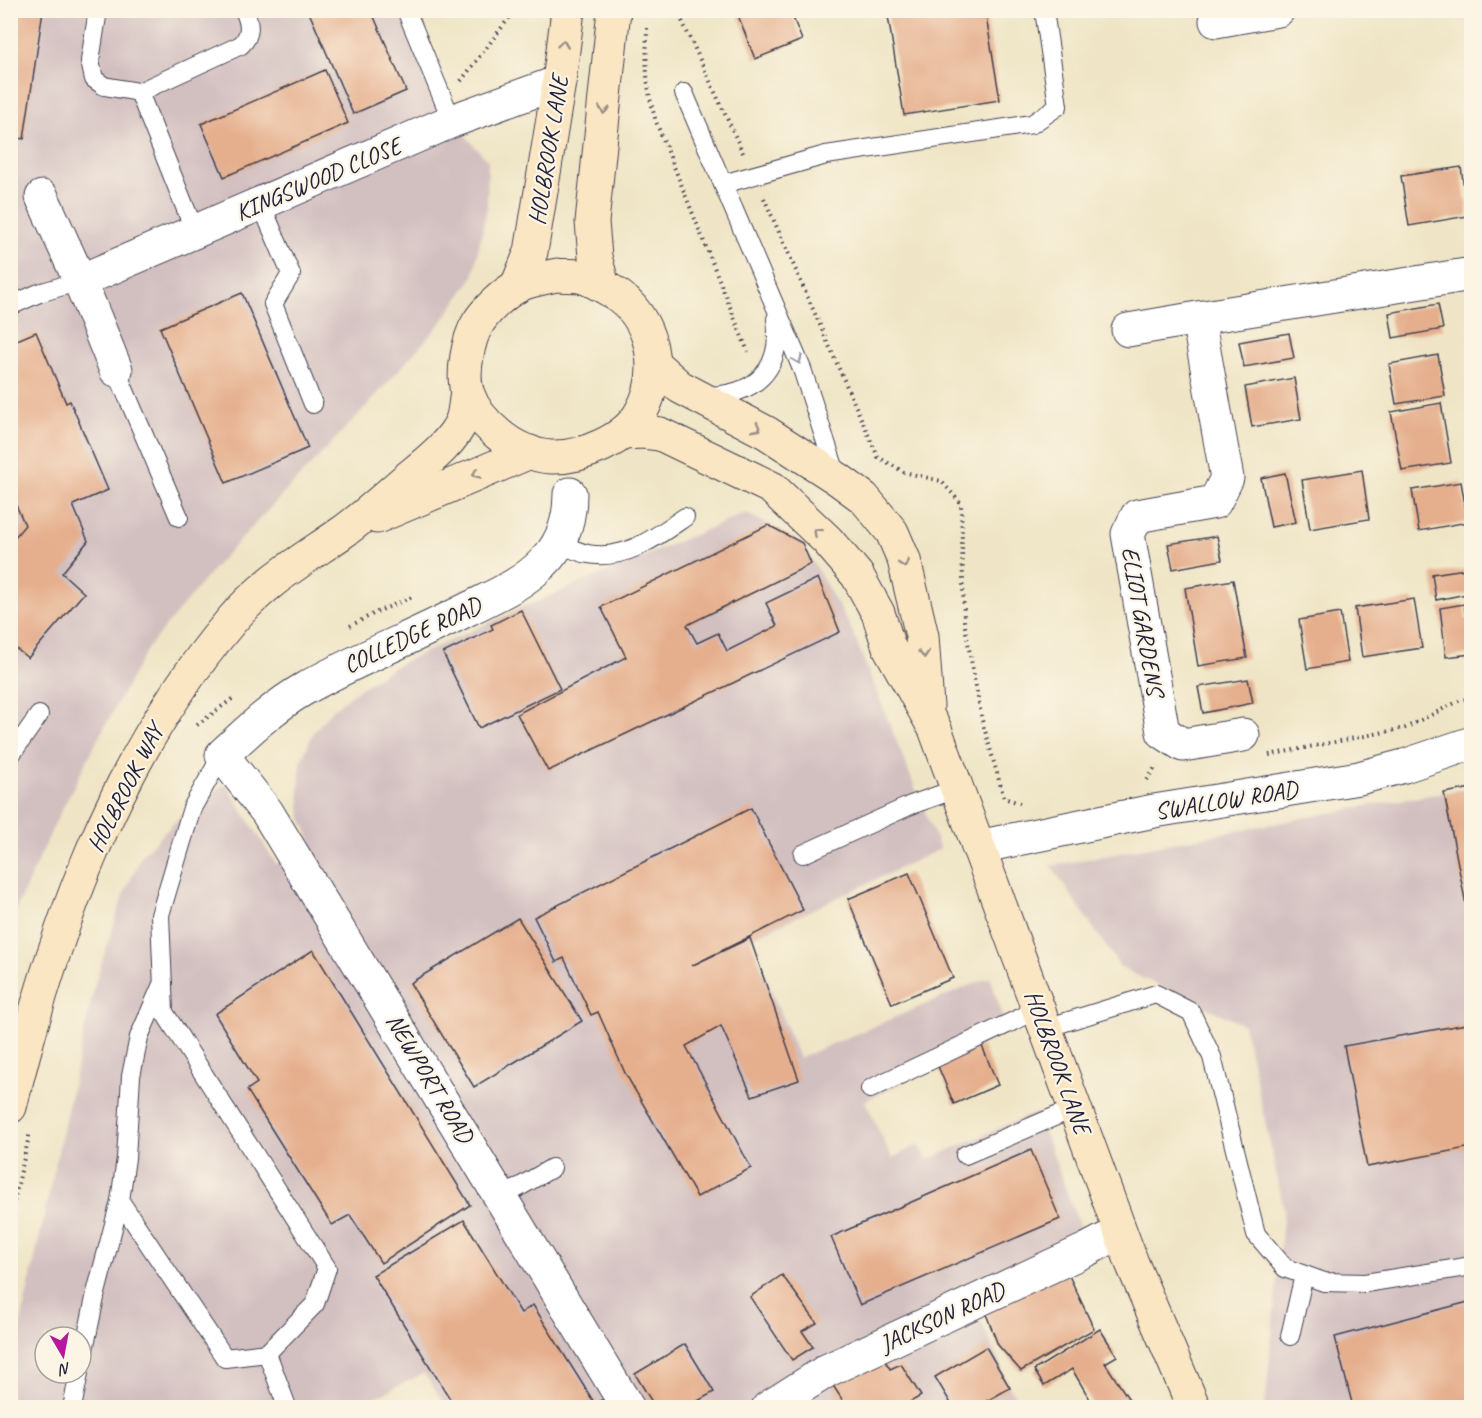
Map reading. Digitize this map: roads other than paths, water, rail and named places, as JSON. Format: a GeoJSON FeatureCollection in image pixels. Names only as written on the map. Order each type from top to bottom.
{"type":"FeatureCollection","features":[{"type":"Feature","properties":{"kind":"main road","name":"HOLBROOK LANE"},"geometry":{"type":"LineString","coordinates":[[518,286],[531,252],[559,82],[568,10]]}},
{"type":"Feature","properties":{"kind":"main road","name":"HOLBROOK LANE"},"geometry":{"type":"LineString","coordinates":[[603,286],[595,257],[592,222],[614,10]]}},
{"type":"Feature","properties":{"kind":"main road"},"geometry":{"type":"LineString","coordinates":[[557,275],[580,276],[624,299],[639,317],[649,341],[654,364],[650,390],[641,413],[623,433],[608,443],[586,452],[540,454],[509,444],[479,414],[467,393],[465,368],[470,344],[478,324],[496,303],[518,286],[557,275]]}},
{"type":"Feature","properties":{"kind":"main road","name":"HOLBROOK LANE"},"geometry":{"type":"LineString","coordinates":[[654,364],[680,387],[767,433],[838,479],[864,498],[892,532],[904,560],[922,636],[927,714]]}},
{"type":"Feature","properties":{"kind":"main road","name":"HOLBROOK WAY"},"geometry":{"type":"LineString","coordinates":[[10,1107],[52,953],[74,893],[123,782],[150,734],[180,689],[232,620],[267,585],[298,561],[342,533],[439,452],[461,421],[467,393]]}},
{"type":"Feature","properties":{"kind":"main road","name":"HOLBROOK LANE"},"geometry":{"type":"LineString","coordinates":[[623,433],[660,434],[772,488],[827,540],[857,574],[878,613],[889,647],[935,729],[1120,1232],[1194,1407]]}},
{"type":"Feature","properties":{"kind":"main road","name":"HOLBROOK WAY"},"geometry":{"type":"LineString","coordinates":[[342,533],[540,454]]}},
{"type":"Feature","properties":{"kind":"street"},"geometry":{"type":"LineString","coordinates":[[1216,21],[1278,10]]}},
{"type":"Feature","properties":{"kind":"street","name":"KINGSWOOD CLOSE"},"geometry":{"type":"LineString","coordinates":[[80,281],[261,204],[448,112],[559,82]]}},
{"type":"Feature","properties":{"kind":"street"},"geometry":{"type":"LineString","coordinates":[[42,197],[80,281],[116,370]]}},
{"type":"Feature","properties":{"kind":"street"},"geometry":{"type":"LineString","coordinates":[[1128,330],[1472,274]]}},
{"type":"Feature","properties":{"kind":"street","name":"ELIOT GARDENS"},"geometry":{"type":"LineString","coordinates":[[1198,318],[1227,478],[1215,502],[1137,516],[1128,534],[1163,732],[1183,745],[1243,735]]}},
{"type":"Feature","properties":{"kind":"street","name":"COLLEDGE ROAD"},"geometry":{"type":"LineString","coordinates":[[222,755],[257,721],[301,690],[516,585],[543,563],[563,534],[570,513],[570,494],[586,452]]}},
{"type":"Feature","properties":{"kind":"street"},"geometry":{"type":"LineString","coordinates":[[540,454],[562,474],[570,494]]}},
{"type":"Feature","properties":{"kind":"street","name":"SWALLOW ROAD"},"geometry":{"type":"LineString","coordinates":[[978,846],[1154,811],[1359,778],[1404,766],[1472,743]]}},
{"type":"Feature","properties":{"kind":"street","name":"NEWPORT ROAD"},"geometry":{"type":"LineString","coordinates":[[222,755],[267,812],[628,1407]]}},
{"type":"Feature","properties":{"kind":"street","name":"JACKSON ROAD"},"geometry":{"type":"LineString","coordinates":[[774,1406],[828,1370],[1120,1232]]}},
{"type":"Feature","properties":{"kind":"lane"},"geometry":{"type":"LineString","coordinates":[[98,10],[90,61],[94,79],[104,86],[138,92],[242,45],[249,30],[244,10]]}},
{"type":"Feature","properties":{"kind":"lane"},"geometry":{"type":"LineString","coordinates":[[406,10],[448,112]]}},
{"type":"Feature","properties":{"kind":"lane"},"geometry":{"type":"LineString","coordinates":[[723,184],[826,155],[1032,124],[1058,106],[1044,10]]}},
{"type":"Feature","properties":{"kind":"lane"},"geometry":{"type":"LineString","coordinates":[[138,92],[195,232]]}},
{"type":"Feature","properties":{"kind":"lane"},"geometry":{"type":"LineString","coordinates":[[684,93],[807,383],[838,479]]}},
{"type":"Feature","properties":{"kind":"lane"},"geometry":{"type":"LineString","coordinates":[[261,204],[291,274],[273,304],[313,404]]}},
{"type":"Feature","properties":{"kind":"lane"},"geometry":{"type":"LineString","coordinates":[[10,306],[39,293],[80,281]]}},
{"type":"Feature","properties":{"kind":"lane"},"geometry":{"type":"LineString","coordinates":[[693,394],[725,395],[738,392],[760,381],[773,361],[777,346],[778,328],[775,306]]}},
{"type":"Feature","properties":{"kind":"lane"},"geometry":{"type":"LineString","coordinates":[[116,370],[178,517]]}},
{"type":"Feature","properties":{"kind":"lane"},"geometry":{"type":"LineString","coordinates":[[557,543],[586,554],[610,556],[633,549],[685,517]]}},
{"type":"Feature","properties":{"kind":"lane"},"geometry":{"type":"LineString","coordinates":[[10,756],[39,715]]}},
{"type":"Feature","properties":{"kind":"lane"},"geometry":{"type":"LineString","coordinates":[[120,1201],[225,1358],[267,1353],[315,1304],[327,1268],[164,1012],[160,915],[192,808],[222,755]]}},
{"type":"Feature","properties":{"kind":"lane"},"geometry":{"type":"LineString","coordinates":[[803,854],[911,805],[956,789]]}},
{"type":"Feature","properties":{"kind":"lane"},"geometry":{"type":"LineString","coordinates":[[89,1325],[120,1201],[126,1158],[131,1076],[139,1036],[163,982]]}},
{"type":"Feature","properties":{"kind":"lane"},"geometry":{"type":"LineString","coordinates":[[870,1089],[1042,1019],[1156,994],[1191,1012],[1212,1057],[1256,1234],[1285,1269],[1324,1282],[1365,1283],[1472,1266]]}},
{"type":"Feature","properties":{"kind":"lane"},"geometry":{"type":"LineString","coordinates":[[965,1155],[1075,1108]]}},
{"type":"Feature","properties":{"kind":"lane"},"geometry":{"type":"LineString","coordinates":[[502,1197],[552,1168]]}},
{"type":"Feature","properties":{"kind":"lane"},"geometry":{"type":"LineString","coordinates":[[1290,1336],[1304,1275]]}},
{"type":"Feature","properties":{"kind":"lane"},"geometry":{"type":"LineString","coordinates":[[267,1353],[286,1404],[282,1407]]}},
{"type":"Feature","properties":{"kind":"lane"},"geometry":{"type":"LineString","coordinates":[[72,1407],[77,1385]]}}]}
